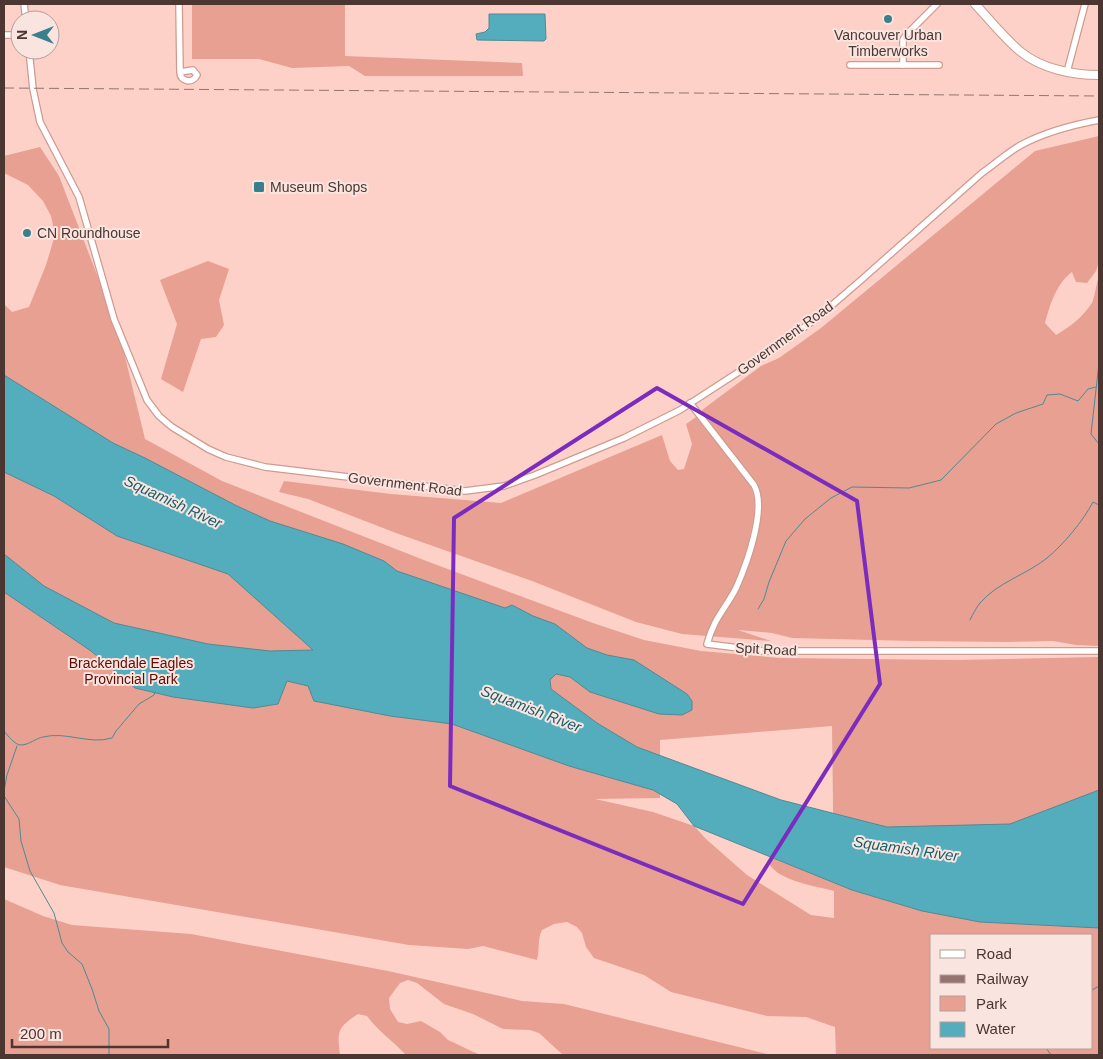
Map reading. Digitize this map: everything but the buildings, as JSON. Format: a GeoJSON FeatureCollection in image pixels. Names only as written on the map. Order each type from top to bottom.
{"type":"FeatureCollection","features":[{"type":"Feature","properties":{"kind":"street"},"geometry":{"type":"LineString","coordinates":[[179,4],[180,72]]}},
{"type":"Feature","properties":{"kind":"street"},"geometry":{"type":"LineString","coordinates":[[903,65],[903,40],[937,4]]}},
{"type":"Feature","properties":{"kind":"street"},"geometry":{"type":"LineString","coordinates":[[975,4],[1023,54],[1036,61],[1067,72],[1099,75]]}},
{"type":"Feature","properties":{"kind":"street"},"geometry":{"type":"LineString","coordinates":[[1067,72],[1085,4]]}},
{"type":"Feature","properties":{"kind":"street","name":"Government Road"},"geometry":{"type":"LineString","coordinates":[[30,60],[33,89],[40,122],[79,197],[114,319],[147,400],[159,416],[172,427],[226,458],[265,467],[465,491],[485,490],[504,486],[535,475],[624,438],[690,403],[777,347],[817,318],[982,173],[1020,146],[1036,138],[1072,126],[1099,120]]}},
{"type":"Feature","properties":{"kind":"street"},"geometry":{"type":"LineString","coordinates":[[850,65],[939,65]]}},
{"type":"Feature","properties":{"kind":"street","name":"Spit Road"},"geometry":{"type":"LineString","coordinates":[[690,403],[754,485],[759,496],[758,520],[737,585],[716,622],[707,644],[763,650],[1099,651]]}},
{"type":"Feature","properties":{"kind":"highlighted area"},"geometry":{"type":"Polygon","coordinates":[[[657,388],[857,501],[880,684],[743,904],[450,786],[454,518],[657,388]]]}},
{"type":"Feature","properties":{"kind":"green space"},"geometry":{"type":"Polygon","coordinates":[[[192,4],[345,4],[345,56],[522,63],[523,76],[365,76],[349,66],[292,68],[259,59],[192,59],[192,4]]]}},
{"type":"Feature","properties":{"kind":"green space"},"geometry":{"type":"Polygon","coordinates":[[[1099,136],[1099,262],[1096,271],[1087,283],[1076,282],[1072,272],[1066,277],[1054,295],[1045,323],[1056,335],[1076,321],[1092,303],[1099,275],[1099,646],[1053,641],[914,641],[792,638],[772,633],[738,630],[771,641],[682,634],[636,622],[532,581],[396,533],[308,499],[279,492],[284,481],[391,494],[501,503],[662,435],[670,461],[678,470],[684,469],[692,444],[686,424],[696,417],[749,483],[754,497],[754,518],[749,540],[752,540],[732,603],[748,567],[757,539],[760,525],[761,501],[753,479],[703,415],[702,410],[761,366],[779,358],[821,328],[1035,151],[1099,136]]]}},
{"type":"Feature","properties":{"kind":"green space","name":"Brackendale Eagles Provincial Park"},"geometry":{"type":"Polygon","coordinates":[[[40,147],[59,176],[119,332],[145,439],[222,481],[429,562],[644,640],[701,651],[780,658],[957,660],[1099,657],[1099,1055],[836,1055],[835,1027],[806,1017],[767,1016],[671,992],[644,975],[594,958],[586,947],[582,933],[577,927],[567,922],[554,924],[542,930],[537,960],[483,946],[468,949],[409,945],[60,885],[4,867],[4,304],[12,312],[29,307],[46,265],[55,235],[51,216],[43,201],[28,185],[4,173],[4,156],[40,147]],[[832,726],[660,740],[660,798],[595,799],[653,812],[694,826],[747,875],[811,915],[834,918],[834,891],[808,885],[781,875],[769,864],[772,858],[834,882],[832,726]]]}},
{"type":"Feature","properties":{"kind":"green space"},"geometry":{"type":"Polygon","coordinates":[[[208,261],[229,269],[219,300],[224,325],[216,337],[201,339],[183,392],[161,379],[177,324],[160,280],[208,261]]]}},
{"type":"Feature","properties":{"kind":"green space"},"geometry":{"type":"Polygon","coordinates":[[[4,899],[43,916],[72,925],[191,934],[388,971],[522,1001],[564,1004],[771,1055],[563,1055],[539,1033],[530,1030],[503,1029],[473,1014],[444,1004],[417,983],[408,980],[400,983],[389,998],[390,1009],[398,1022],[407,1024],[421,1021],[440,1032],[448,1040],[480,1055],[406,1055],[367,1016],[358,1014],[346,1023],[340,1031],[340,1055],[4,1055],[4,899]]]}},
{"type":"Feature","properties":{"kind":"water"},"geometry":{"type":"Polygon","coordinates":[[[489,14],[545,14],[546,39],[544,41],[477,40],[476,34],[485,32],[489,28],[489,14]]]}},
{"type":"Feature","properties":{"kind":"water","name":"Squamish River"},"geometry":{"type":"Polygon","coordinates":[[[4,375],[113,443],[270,521],[343,544],[384,561],[397,571],[505,608],[512,605],[533,616],[555,624],[587,648],[607,655],[634,660],[687,694],[692,701],[692,710],[682,715],[659,714],[590,692],[570,677],[556,674],[550,680],[551,689],[597,723],[637,747],[781,800],[887,827],[1010,824],[1099,790],[1099,928],[980,922],[922,911],[852,890],[694,826],[677,804],[653,790],[569,766],[452,724],[390,716],[314,701],[308,686],[287,681],[278,704],[253,708],[173,697],[135,688],[91,651],[4,592],[4,554],[44,586],[114,623],[208,644],[270,651],[313,650],[228,574],[117,536],[54,496],[4,472],[4,375]]]}},
{"type":"Feature","properties":{"kind":"waterway"},"geometry":{"type":"LineString","coordinates":[[1099,363],[1091,434],[1099,444]]}},
{"type":"Feature","properties":{"kind":"waterway"},"geometry":{"type":"LineString","coordinates":[[758,609],[764,599],[786,541],[805,519],[831,498],[852,487],[909,488],[941,480],[996,424],[1016,413],[1043,404],[1047,395],[1060,394],[1078,401],[1088,389],[1096,387]]}},
{"type":"Feature","properties":{"kind":"waterway"},"geometry":{"type":"LineString","coordinates":[[970,620],[987,596],[1047,558],[1073,532],[1093,502],[1099,505]]}},
{"type":"Feature","properties":{"kind":"waterway"},"geometry":{"type":"LineString","coordinates":[[4,731],[19,745],[52,736],[95,740],[112,738],[139,704],[154,695],[155,692]]}},
{"type":"Feature","properties":{"kind":"waterway"},"geometry":{"type":"LineString","coordinates":[[4,791],[7,775],[17,746]]}},
{"type":"Feature","properties":{"kind":"waterway"},"geometry":{"type":"LineString","coordinates":[[4,796],[19,819],[21,841],[30,871],[54,913],[62,943],[68,952],[82,964],[99,1011],[109,1029],[109,1055]]}},
{"type":"Feature","properties":{"kind":"waterway"},"geometry":{"type":"LineString","coordinates":[[1093,989],[1099,986]]}},
{"type":"Feature","properties":{"kind":"waterway"},"geometry":{"type":"LineString","coordinates":[[1047,1049],[1051,1055]]}},
{"type":"Feature","properties":{"kind":"railway"},"geometry":{"type":"LineString","coordinates":[[4,88],[1099,96]]}},
{"type":"Feature","properties":{"kind":"place","name":"Vancouver Urban Timberworks"},"geometry":{"type":"Point","coordinates":[888,19]}},
{"type":"Feature","properties":{"kind":"place","name":"Museum Shops"},"geometry":{"type":"Point","coordinates":[259,187]}},
{"type":"Feature","properties":{"kind":"place","name":"CN Roundhouse"},"geometry":{"type":"Point","coordinates":[27,233]}}]}
